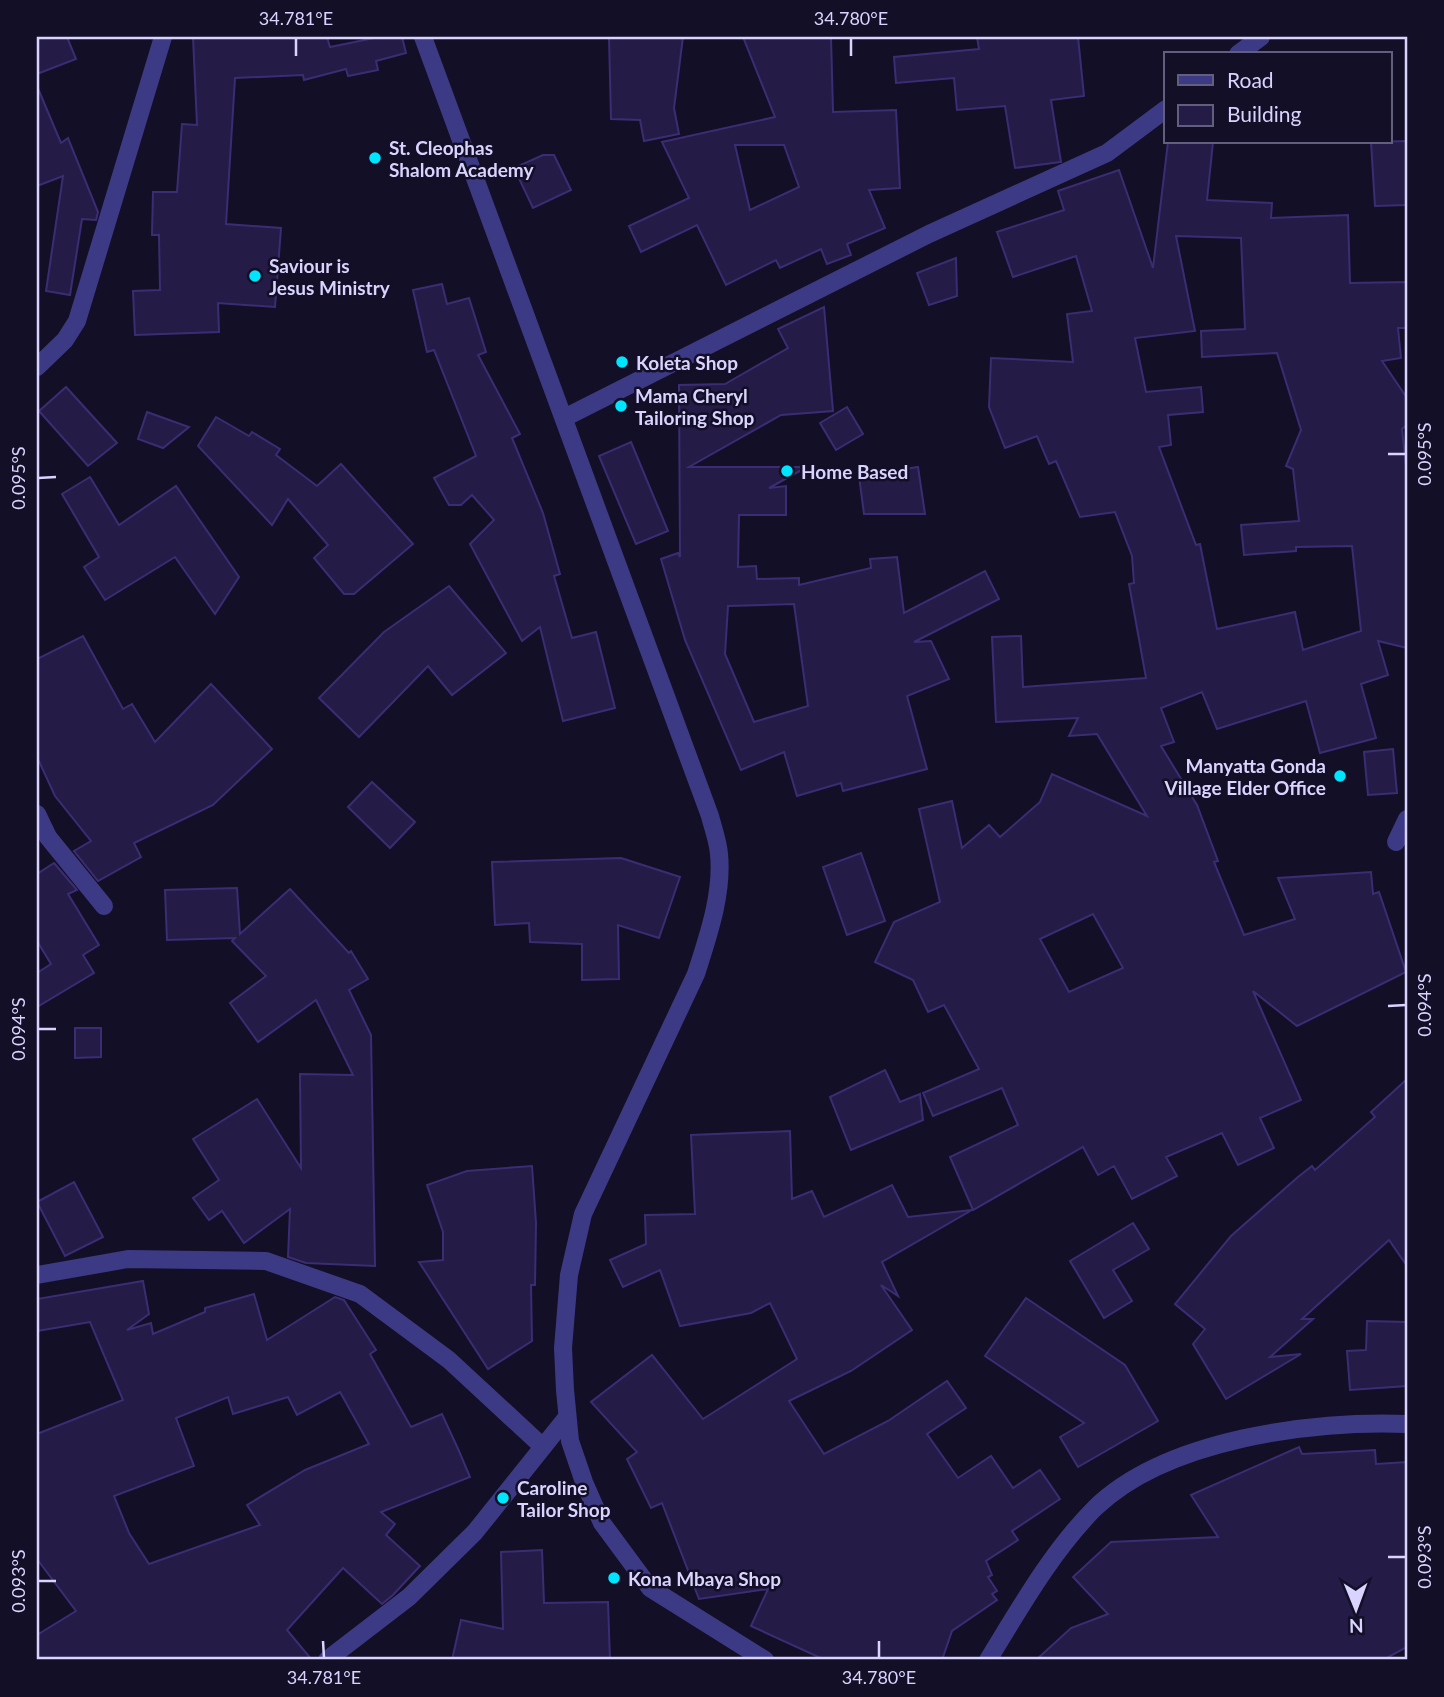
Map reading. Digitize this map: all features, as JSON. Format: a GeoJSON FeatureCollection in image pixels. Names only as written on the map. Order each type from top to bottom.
{"type":"FeatureCollection","features":[{"type":"Feature","properties":{"kind":"street"},"geometry":{"type":"LineString","coordinates":[[37,367],[65,340],[77,321],[163,37]]}},
{"type":"Feature","properties":{"kind":"street"},"geometry":{"type":"LineString","coordinates":[[423,37],[710,816],[719,854],[712,920],[696,974],[583,1214],[569,1275],[563,1348],[570,1441],[602,1523],[650,1588],[765,1660]]}},
{"type":"Feature","properties":{"kind":"street"},"geometry":{"type":"LineString","coordinates":[[1241,52],[1261,37]]}},
{"type":"Feature","properties":{"kind":"street"},"geometry":{"type":"LineString","coordinates":[[564,418],[929,234],[1107,153],[1164,110]]}},
{"type":"Feature","properties":{"kind":"street"},"geometry":{"type":"LineString","coordinates":[[37,814],[48,836],[104,906]]}},
{"type":"Feature","properties":{"kind":"street"},"geometry":{"type":"LineString","coordinates":[[1396,842],[1407,819]]}},
{"type":"Feature","properties":{"kind":"street"},"geometry":{"type":"LineString","coordinates":[[37,1275],[128,1259],[266,1261],[360,1294],[449,1360],[543,1447]]}},
{"type":"Feature","properties":{"kind":"street"},"geometry":{"type":"LineString","coordinates":[[327,1660],[409,1597],[475,1532],[567,1417]]}},
{"type":"Feature","properties":{"kind":"street"},"geometry":{"type":"LineString","coordinates":[[988,1660],[1064,1544],[1097,1507],[1146,1473],[1208,1448],[1288,1429],[1363,1422],[1407,1424]]}},
{"type":"Feature","properties":{"kind":"building"},"geometry":{"type":"Polygon","coordinates":[[[37,37],[67,37],[76,59],[37,74],[37,37]]]}},
{"type":"Feature","properties":{"kind":"building"},"geometry":{"type":"Polygon","coordinates":[[[193,37],[327,37],[330,47],[379,37],[402,37],[406,53],[376,61],[378,70],[348,76],[346,69],[304,80],[303,75],[235,78],[226,224],[281,228],[275,307],[218,303],[219,332],[135,335],[133,291],[160,290],[159,235],[152,235],[153,192],[177,192],[182,124],[197,125],[193,37]]]}},
{"type":"Feature","properties":{"kind":"building"},"geometry":{"type":"Polygon","coordinates":[[[609,37],[683,37],[674,108],[679,134],[644,141],[640,120],[611,119],[609,37]]]}},
{"type":"Feature","properties":{"kind":"building"},"geometry":{"type":"Polygon","coordinates":[[[743,37],[831,37],[833,112],[896,110],[900,188],[869,190],[885,228],[847,244],[851,255],[827,264],[821,249],[780,268],[776,260],[726,285],[697,225],[641,252],[629,226],[689,198],[662,142],[775,117],[743,37]],[[735,145],[750,210],[799,187],[784,145],[735,145]]]}},
{"type":"Feature","properties":{"kind":"building"},"geometry":{"type":"Polygon","coordinates":[[[977,37],[1078,37],[1084,96],[1051,100],[1061,162],[1015,168],[1005,106],[957,110],[954,78],[896,83],[894,57],[979,49],[977,37]]]}},
{"type":"Feature","properties":{"kind":"building"},"geometry":{"type":"Polygon","coordinates":[[[37,86],[61,143],[68,138],[98,212],[96,220],[82,219],[70,295],[46,291],[63,176],[37,186],[37,86]]]}},
{"type":"Feature","properties":{"kind":"building"},"geometry":{"type":"Polygon","coordinates":[[[1392,141],[1407,141],[1407,205],[1375,206],[1371,144],[1392,144],[1392,141]]]}},
{"type":"Feature","properties":{"kind":"building"},"geometry":{"type":"Polygon","coordinates":[[[1168,144],[1213,144],[1207,200],[1272,203],[1271,218],[1348,215],[1350,283],[1407,282],[1407,328],[1398,328],[1401,358],[1382,361],[1407,398],[1407,425],[1402,429],[1407,476],[1407,648],[1378,641],[1388,675],[1361,684],[1376,738],[1320,753],[1306,701],[1217,729],[1202,692],[1161,708],[1174,742],[1161,746],[1197,805],[1218,861],[1214,862],[1244,935],[1295,919],[1278,878],[1371,872],[1373,894],[1379,892],[1406,972],[1297,1026],[1253,991],[1301,1100],[1260,1118],[1274,1148],[1238,1165],[1222,1133],[1166,1157],[1177,1176],[1132,1199],[1114,1166],[1098,1175],[1083,1147],[973,1210],[950,1157],[1018,1125],[1002,1088],[933,1116],[923,1093],[979,1069],[944,1005],[928,1012],[913,980],[875,962],[894,922],[940,902],[919,809],[952,801],[962,848],[989,825],[1000,837],[1040,802],[1052,774],[1147,816],[1097,734],[1069,736],[1078,718],[996,722],[992,637],[1021,636],[1023,687],[1146,678],[1129,584],[1134,583],[1132,556],[1115,512],[1080,517],[1056,461],[1049,464],[1037,436],[1005,448],[989,407],[991,358],[1073,362],[1067,314],[1092,311],[1076,256],[1013,277],[997,232],[1064,210],[1058,191],[1119,170],[1153,268],[1168,144]],[[1176,236],[1195,331],[1135,338],[1146,392],[1201,387],[1203,412],[1168,415],[1171,445],[1159,447],[1196,545],[1200,544],[1217,629],[1295,612],[1303,650],[1361,631],[1352,546],[1296,547],[1296,551],[1244,555],[1241,525],[1299,521],[1293,469],[1286,466],[1301,430],[1277,353],[1202,357],[1201,331],[1245,329],[1241,238],[1176,236]],[[1093,914],[1040,939],[1069,992],[1123,968],[1093,914]]]}},
{"type":"Feature","properties":{"kind":"building"},"geometry":{"type":"Polygon","coordinates":[[[543,155],[554,155],[571,190],[533,208],[514,168],[543,155]]]}},
{"type":"Feature","properties":{"kind":"building"},"geometry":{"type":"Polygon","coordinates":[[[956,258],[957,296],[929,305],[917,273],[956,258]]]}},
{"type":"Feature","properties":{"kind":"building"},"geometry":{"type":"Polygon","coordinates":[[[442,284],[447,304],[469,298],[486,352],[478,355],[520,434],[512,438],[543,513],[560,574],[554,576],[572,638],[596,632],[615,708],[563,721],[540,627],[522,641],[470,544],[494,520],[472,495],[461,505],[449,505],[434,478],[476,456],[434,350],[427,352],[413,290],[442,284]]]}},
{"type":"Feature","properties":{"kind":"building"},"geometry":{"type":"Polygon","coordinates":[[[824,307],[833,411],[781,415],[689,467],[807,467],[769,488],[786,486],[786,515],[739,515],[738,567],[756,566],[757,579],[799,578],[799,585],[871,568],[870,559],[897,557],[904,613],[985,571],[999,599],[914,642],[931,641],[949,679],[907,696],[927,769],[843,791],[841,783],[797,796],[784,752],[741,770],[685,640],[661,559],[678,553],[680,557],[679,385],[725,384],[788,348],[778,329],[824,307]],[[794,604],[728,606],[725,654],[754,722],[808,706],[794,604]]]}},
{"type":"Feature","properties":{"kind":"building"},"geometry":{"type":"Polygon","coordinates":[[[66,387],[117,443],[88,466],[39,411],[66,387]]]}},
{"type":"Feature","properties":{"kind":"building"},"geometry":{"type":"Polygon","coordinates":[[[847,407],[863,434],[836,450],[820,423],[847,407]]]}},
{"type":"Feature","properties":{"kind":"building"},"geometry":{"type":"Polygon","coordinates":[[[147,412],[189,427],[163,448],[138,439],[147,412]]]}},
{"type":"Feature","properties":{"kind":"building"},"geometry":{"type":"Polygon","coordinates":[[[216,417],[249,436],[252,432],[280,449],[276,455],[317,486],[341,464],[413,544],[354,594],[344,594],[314,558],[328,545],[288,499],[272,525],[198,446],[216,417]]]}},
{"type":"Feature","properties":{"kind":"building"},"geometry":{"type":"Polygon","coordinates":[[[631,442],[668,531],[636,544],[599,456],[631,442]]]}},
{"type":"Feature","properties":{"kind":"building"},"geometry":{"type":"Polygon","coordinates":[[[918,467],[925,514],[864,514],[859,476],[918,467]]]}},
{"type":"Feature","properties":{"kind":"building"},"geometry":{"type":"Polygon","coordinates":[[[90,477],[119,525],[176,486],[239,577],[215,614],[175,557],[105,600],[84,567],[99,557],[62,494],[90,477]]]}},
{"type":"Feature","properties":{"kind":"building"},"geometry":{"type":"Polygon","coordinates":[[[449,586],[506,653],[452,695],[428,666],[359,737],[319,698],[384,632],[449,586]]]}},
{"type":"Feature","properties":{"kind":"building"},"geometry":{"type":"Polygon","coordinates":[[[83,636],[123,709],[132,704],[155,742],[211,684],[272,749],[213,805],[134,843],[141,857],[98,881],[74,851],[91,841],[55,796],[37,757],[37,659],[83,636]]]}},
{"type":"Feature","properties":{"kind":"building"},"geometry":{"type":"Polygon","coordinates":[[[1393,749],[1397,793],[1368,795],[1364,752],[1393,749]]]}},
{"type":"Feature","properties":{"kind":"building"},"geometry":{"type":"Polygon","coordinates":[[[372,782],[415,822],[390,848],[348,807],[372,782]]]}},
{"type":"Feature","properties":{"kind":"building"},"geometry":{"type":"Polygon","coordinates":[[[861,853],[885,921],[847,935],[823,867],[861,853]]]}},
{"type":"Feature","properties":{"kind":"building"},"geometry":{"type":"Polygon","coordinates":[[[621,858],[680,877],[659,938],[618,925],[619,979],[582,980],[582,944],[530,942],[529,923],[495,925],[492,862],[621,858]]]}},
{"type":"Feature","properties":{"kind":"building"},"geometry":{"type":"Polygon","coordinates":[[[54,863],[77,890],[68,894],[99,945],[83,955],[94,973],[37,1007],[37,973],[51,964],[37,941],[37,874],[54,863]]]}},
{"type":"Feature","properties":{"kind":"building"},"geometry":{"type":"Polygon","coordinates":[[[237,888],[240,934],[290,889],[349,953],[351,951],[368,979],[349,990],[371,1035],[375,1266],[306,1263],[288,1257],[290,1209],[244,1243],[222,1211],[209,1220],[193,1198],[219,1180],[193,1139],[257,1099],[301,1168],[300,1074],[353,1075],[316,1000],[258,1042],[230,1003],[266,976],[232,941],[235,938],[167,940],[165,890],[237,888]]]}},
{"type":"Feature","properties":{"kind":"building"},"geometry":{"type":"Polygon","coordinates":[[[75,1028],[101,1028],[101,1057],[75,1058],[75,1028]]]}},
{"type":"Feature","properties":{"kind":"building"},"geometry":{"type":"Polygon","coordinates":[[[885,1070],[900,1102],[920,1094],[923,1120],[851,1150],[830,1097],[885,1070]]]}},
{"type":"Feature","properties":{"kind":"building"},"geometry":{"type":"Polygon","coordinates":[[[1407,1079],[1407,1266],[1389,1240],[1302,1319],[1313,1319],[1270,1357],[1301,1354],[1226,1399],[1193,1344],[1205,1329],[1175,1304],[1231,1236],[1298,1177],[1312,1166],[1315,1170],[1375,1117],[1371,1112],[1407,1079]]]}},
{"type":"Feature","properties":{"kind":"building"},"geometry":{"type":"Polygon","coordinates":[[[790,1131],[792,1199],[812,1191],[824,1217],[892,1185],[908,1217],[972,1210],[882,1262],[898,1296],[881,1285],[912,1330],[851,1371],[789,1401],[824,1454],[888,1421],[947,1381],[966,1408],[927,1434],[958,1478],[991,1456],[1013,1488],[1040,1470],[1060,1499],[1012,1531],[1018,1540],[986,1561],[992,1575],[988,1577],[997,1591],[992,1594],[997,1600],[952,1631],[942,1660],[825,1660],[751,1626],[768,1589],[699,1599],[662,1503],[651,1508],[627,1459],[637,1452],[591,1402],[652,1355],[703,1419],[797,1359],[770,1303],[751,1313],[680,1326],[660,1270],[623,1287],[610,1260],[646,1244],[645,1215],[695,1214],[691,1135],[790,1131]]]}},
{"type":"Feature","properties":{"kind":"building"},"geometry":{"type":"Polygon","coordinates":[[[532,1166],[536,1223],[535,1285],[531,1285],[532,1341],[488,1369],[419,1262],[443,1260],[443,1232],[427,1185],[467,1171],[532,1166]]]}},
{"type":"Feature","properties":{"kind":"building"},"geometry":{"type":"Polygon","coordinates":[[[74,1182],[103,1237],[65,1256],[37,1202],[74,1182]]]}},
{"type":"Feature","properties":{"kind":"building"},"geometry":{"type":"Polygon","coordinates":[[[1133,1223],[1149,1249],[1113,1270],[1132,1301],[1104,1318],[1070,1261],[1133,1223]]]}},
{"type":"Feature","properties":{"kind":"building"},"geometry":{"type":"Polygon","coordinates":[[[143,1281],[149,1314],[127,1330],[151,1323],[153,1334],[205,1312],[205,1308],[254,1294],[267,1340],[335,1297],[344,1300],[376,1350],[370,1354],[411,1427],[442,1414],[470,1477],[381,1512],[395,1524],[386,1535],[420,1566],[382,1604],[343,1568],[287,1630],[312,1660],[37,1660],[37,1635],[76,1611],[37,1559],[37,1434],[123,1400],[90,1322],[37,1331],[37,1299],[143,1281]],[[340,1392],[297,1415],[288,1397],[233,1414],[228,1397],[176,1418],[194,1466],[114,1496],[129,1533],[149,1564],[260,1525],[247,1505],[305,1470],[369,1444],[340,1392]]]}},
{"type":"Feature","properties":{"kind":"building"},"geometry":{"type":"Polygon","coordinates":[[[1026,1298],[1125,1365],[1158,1421],[1078,1467],[1060,1437],[1084,1423],[985,1356],[1026,1298]]]}},
{"type":"Feature","properties":{"kind":"building"},"geometry":{"type":"Polygon","coordinates":[[[1367,1321],[1407,1322],[1407,1386],[1350,1390],[1347,1351],[1366,1350],[1367,1321]]]}},
{"type":"Feature","properties":{"kind":"building"},"geometry":{"type":"Polygon","coordinates":[[[1299,1447],[1302,1454],[1375,1450],[1376,1464],[1407,1462],[1407,1647],[1383,1660],[1036,1660],[1071,1628],[1108,1614],[1073,1577],[1111,1542],[1218,1537],[1191,1495],[1299,1447]]]}},
{"type":"Feature","properties":{"kind":"building"},"geometry":{"type":"Polygon","coordinates":[[[542,1550],[544,1603],[608,1602],[610,1660],[452,1660],[461,1620],[503,1629],[501,1552],[542,1550]]]}},
{"type":"Feature","properties":{"kind":"place","name":"St. Cleophas Shalom Academy"},"geometry":{"type":"Point","coordinates":[375,158]}},
{"type":"Feature","properties":{"kind":"place","name":"Saviour is Jesus Ministry"},"geometry":{"type":"Point","coordinates":[255,276]}},
{"type":"Feature","properties":{"kind":"place","name":"Koleta Shop"},"geometry":{"type":"Point","coordinates":[622,362]}},
{"type":"Feature","properties":{"kind":"place","name":"Mama Cheryl Tailoring Shop"},"geometry":{"type":"Point","coordinates":[621,406]}},
{"type":"Feature","properties":{"kind":"place","name":"Home Based"},"geometry":{"type":"Point","coordinates":[787,471]}},
{"type":"Feature","properties":{"kind":"place","name":"Manyatta Gonda Village Elder Office"},"geometry":{"type":"Point","coordinates":[1340,776]}},
{"type":"Feature","properties":{"kind":"place","name":"Caroline Tailor Shop"},"geometry":{"type":"Point","coordinates":[503,1498]}},
{"type":"Feature","properties":{"kind":"place","name":"Kona Mbaya Shop"},"geometry":{"type":"Point","coordinates":[614,1578]}}]}
